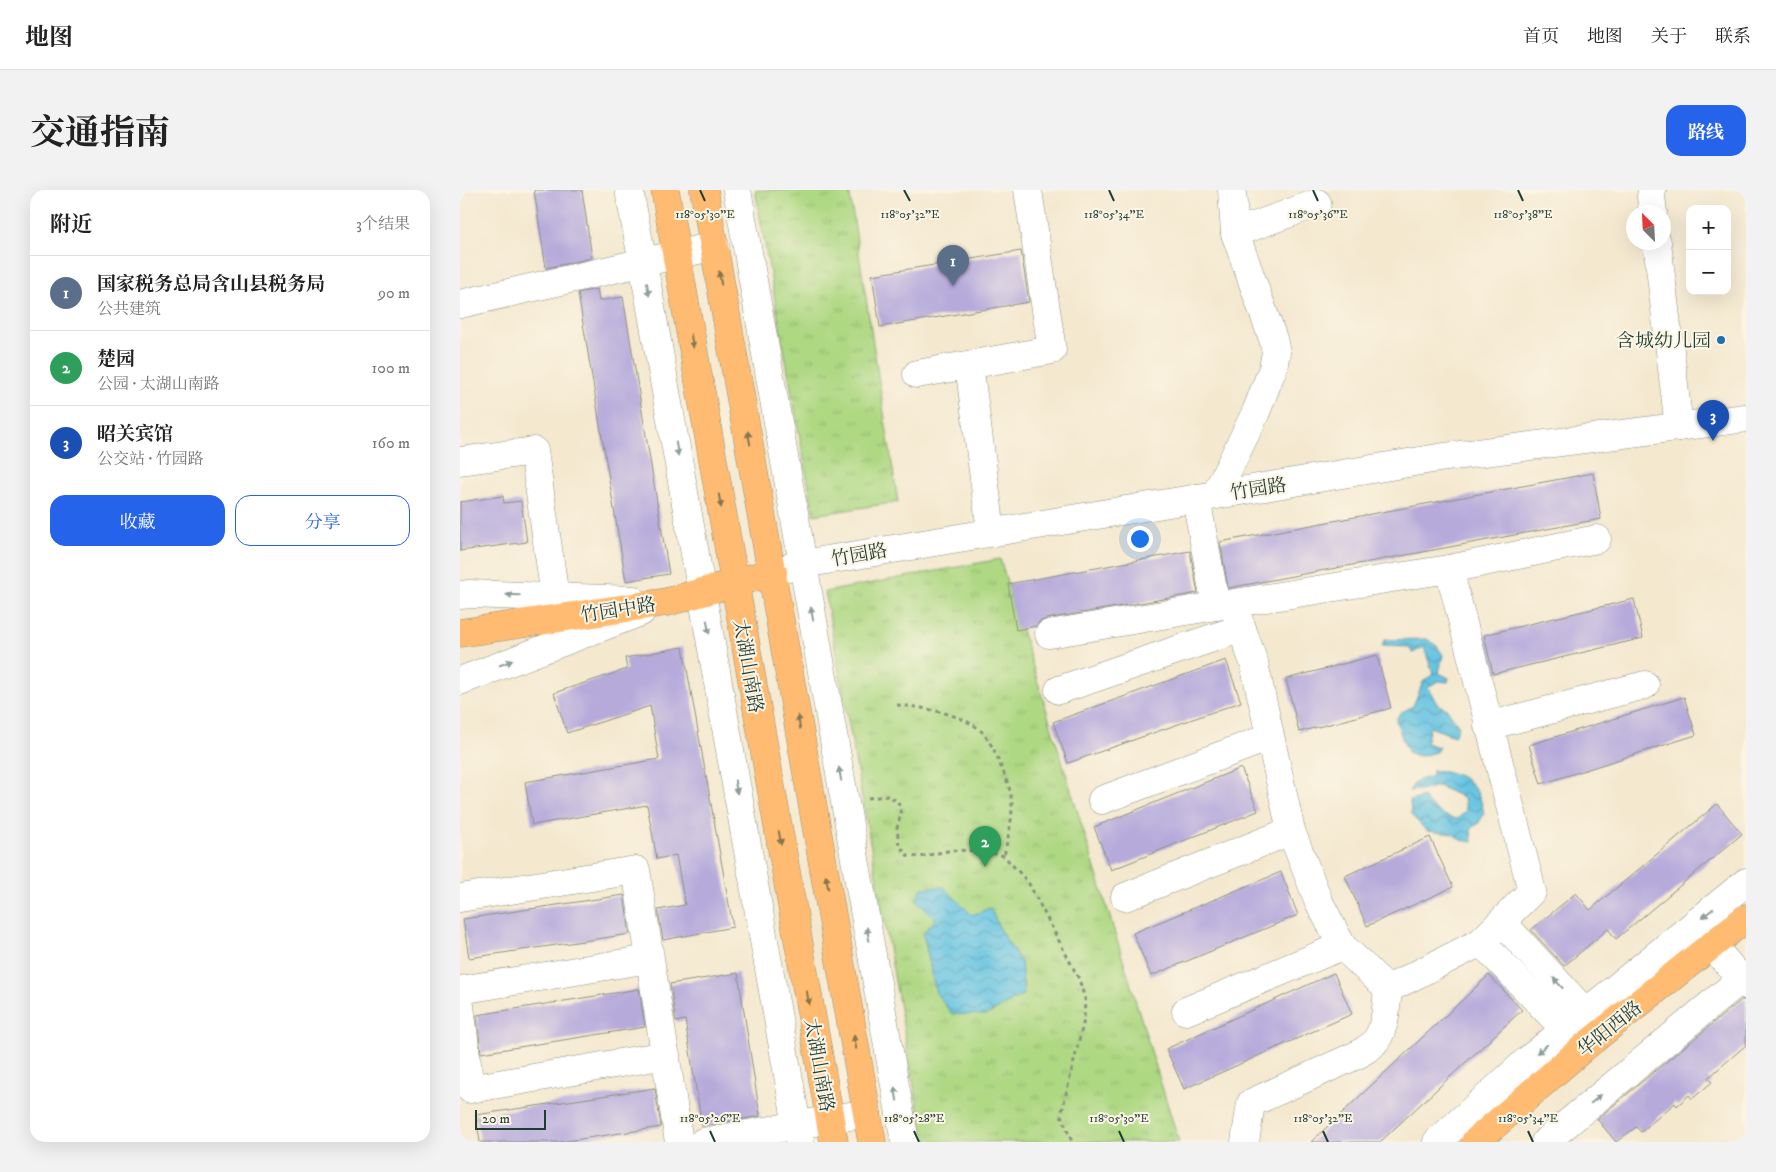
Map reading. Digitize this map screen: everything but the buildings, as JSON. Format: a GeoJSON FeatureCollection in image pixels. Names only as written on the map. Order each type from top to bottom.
{"type":"FeatureCollection","features":[{"type":"Feature","properties":{"kind":"main road","name":"太湖山南路"},"geometry":{"type":"LineString","coordinates":[[665,190],[832,1131]]}},
{"type":"Feature","properties":{"kind":"main road","name":"太湖山南路"},"geometry":{"type":"LineString","coordinates":[[704,190],[773,572],[872,1142]]}},
{"type":"Feature","properties":{"kind":"main road","name":"竹园中路"},"geometry":{"type":"LineString","coordinates":[[460,633],[667,602],[773,572]]}},
{"type":"Feature","properties":{"kind":"main road","name":"华阳西路"},"geometry":{"type":"LineString","coordinates":[[1475,1142],[1584,1030],[1712,945],[1746,918]]}},
{"type":"Feature","properties":{"kind":"street"},"geometry":{"type":"LineString","coordinates":[[629,190],[798,1134]]}},
{"type":"Feature","properties":{"kind":"street"},"geometry":{"type":"LineString","coordinates":[[736,190],[905,1142]]}},
{"type":"Feature","properties":{"kind":"street"},"geometry":{"type":"LineString","coordinates":[[917,374],[1052,350],[1028,190]]}},
{"type":"Feature","properties":{"kind":"street"},"geometry":{"type":"LineString","coordinates":[[1232,190],[1235,233],[1273,338],[1276,352],[1273,368],[1256,412],[1206,496],[1230,612],[1254,663],[1291,831],[1319,902],[1342,946],[1388,989]]}},
{"type":"Feature","properties":{"kind":"street"},"geometry":{"type":"LineString","coordinates":[[1652,190],[1652,205]]}},
{"type":"Feature","properties":{"kind":"street"},"geometry":{"type":"LineString","coordinates":[[1235,233],[1317,203]]}},
{"type":"Feature","properties":{"kind":"street"},"geometry":{"type":"LineString","coordinates":[[460,304],[715,246]]}},
{"type":"Feature","properties":{"kind":"street"},"geometry":{"type":"LineString","coordinates":[[1658,250],[1679,427]]}},
{"type":"Feature","properties":{"kind":"street"},"geometry":{"type":"LineString","coordinates":[[969,365],[991,531]]}},
{"type":"Feature","properties":{"kind":"street","name":"竹园路"},"geometry":{"type":"LineString","coordinates":[[773,572],[803,564],[991,531],[1438,458],[1746,418]]}},
{"type":"Feature","properties":{"kind":"street"},"geometry":{"type":"LineString","coordinates":[[460,462],[534,451],[558,618]]}},
{"type":"Feature","properties":{"kind":"street"},"geometry":{"type":"LineString","coordinates":[[1049,634],[1230,612],[1597,539]]}},
{"type":"Feature","properties":{"kind":"street"},"geometry":{"type":"LineString","coordinates":[[1388,989],[1481,942],[1532,891],[1449,569]]}},
{"type":"Feature","properties":{"kind":"street"},"geometry":{"type":"LineString","coordinates":[[460,595],[667,602]]}},
{"type":"Feature","properties":{"kind":"street"},"geometry":{"type":"LineString","coordinates":[[460,681],[667,602]]}},
{"type":"Feature","properties":{"kind":"street"},"geometry":{"type":"LineString","coordinates":[[1059,690],[1230,612]]}},
{"type":"Feature","properties":{"kind":"street"},"geometry":{"type":"LineString","coordinates":[[1488,726],[1645,685]]}},
{"type":"Feature","properties":{"kind":"street"},"geometry":{"type":"LineString","coordinates":[[1102,800],[1270,737]]}},
{"type":"Feature","properties":{"kind":"street"},"geometry":{"type":"LineString","coordinates":[[1125,897],[1291,831]]}},
{"type":"Feature","properties":{"kind":"street"},"geometry":{"type":"LineString","coordinates":[[460,898],[636,870],[679,1142]]}},
{"type":"Feature","properties":{"kind":"street"},"geometry":{"type":"LineString","coordinates":[[1437,1142],[1529,1059],[1584,1030],[1746,882]]}},
{"type":"Feature","properties":{"kind":"street"},"geometry":{"type":"LineString","coordinates":[[1502,922],[1584,1030]]}},
{"type":"Feature","properties":{"kind":"street"},"geometry":{"type":"LineString","coordinates":[[1481,942],[1584,1030]]}},
{"type":"Feature","properties":{"kind":"street"},"geometry":{"type":"LineString","coordinates":[[1712,945],[1746,985]]}},
{"type":"Feature","properties":{"kind":"street"},"geometry":{"type":"LineString","coordinates":[[1186,1011],[1342,946]]}},
{"type":"Feature","properties":{"kind":"street"},"geometry":{"type":"LineString","coordinates":[[460,990],[649,959]]}},
{"type":"Feature","properties":{"kind":"street"},"geometry":{"type":"LineString","coordinates":[[1545,1142],[1746,975]]}},
{"type":"Feature","properties":{"kind":"street"},"geometry":{"type":"LineString","coordinates":[[1245,1142],[1251,1103],[1359,1054],[1373,1044],[1385,1018],[1388,989]]}},
{"type":"Feature","properties":{"kind":"street"},"geometry":{"type":"LineString","coordinates":[[460,1006],[470,1089],[666,1055]]}},
{"type":"Feature","properties":{"kind":"street"},"geometry":{"type":"LineString","coordinates":[[703,1142],[832,1131],[867,1113]]}},
{"type":"Feature","properties":{"kind":"path"},"geometry":{"type":"LineString","coordinates":[[897,705],[939,711],[966,722],[982,732],[995,751],[1011,792],[1012,809],[1004,856]]}},
{"type":"Feature","properties":{"kind":"path"},"geometry":{"type":"LineString","coordinates":[[863,799],[886,796],[898,801],[900,814],[897,828],[899,845],[908,856],[920,857],[952,850],[984,851],[1004,856],[1028,882],[1079,979],[1085,999],[1084,1020],[1061,1115],[1072,1142]]}},
{"type":"Feature","properties":{"kind":"green space"},"geometry":{"type":"Polygon","coordinates":[[[755,190],[849,190],[898,502],[814,515],[755,190]]]}},
{"type":"Feature","properties":{"kind":"green space"},"geometry":{"type":"Polygon","coordinates":[[[1000,559],[1179,1142],[924,1142],[825,592],[1000,559]]]}},
{"type":"Feature","properties":{"kind":"water"},"geometry":{"type":"Polygon","coordinates":[[[1427,639],[1437,646],[1443,655],[1439,673],[1449,678],[1448,682],[1438,681],[1428,687],[1437,704],[1447,709],[1459,726],[1454,736],[1430,727],[1426,743],[1439,747],[1436,752],[1421,756],[1410,754],[1403,741],[1396,720],[1400,713],[1413,706],[1423,682],[1433,674],[1424,647],[1413,653],[1408,647],[1382,646],[1384,640],[1427,639]]]}},
{"type":"Feature","properties":{"kind":"water"},"geometry":{"type":"Polygon","coordinates":[[[1432,771],[1461,777],[1474,787],[1478,794],[1484,814],[1478,824],[1471,828],[1472,842],[1461,840],[1453,834],[1427,831],[1411,815],[1410,801],[1423,797],[1438,811],[1452,818],[1457,819],[1466,811],[1464,798],[1438,786],[1409,791],[1416,781],[1432,776],[1432,771]]]}},
{"type":"Feature","properties":{"kind":"water"},"geometry":{"type":"Polygon","coordinates":[[[944,887],[972,915],[990,908],[1003,935],[1021,962],[1024,994],[987,1015],[952,1014],[936,993],[923,933],[936,919],[916,900],[922,888],[944,887]]]}},
{"type":"Feature","properties":{"kind":"place","name":"国家税务总局含山县税务局"},"geometry":{"type":"Point","coordinates":[953,286]}},
{"type":"Feature","properties":{"kind":"place","name":"含城幼儿园"},"geometry":{"type":"Point","coordinates":[1721,340]}},
{"type":"Feature","properties":{"kind":"place","name":"昭关宾馆"},"geometry":{"type":"Point","coordinates":[1713,441]}},
{"type":"Feature","properties":{"kind":"place","name":"楚园"},"geometry":{"type":"Point","coordinates":[985,867]}}]}
